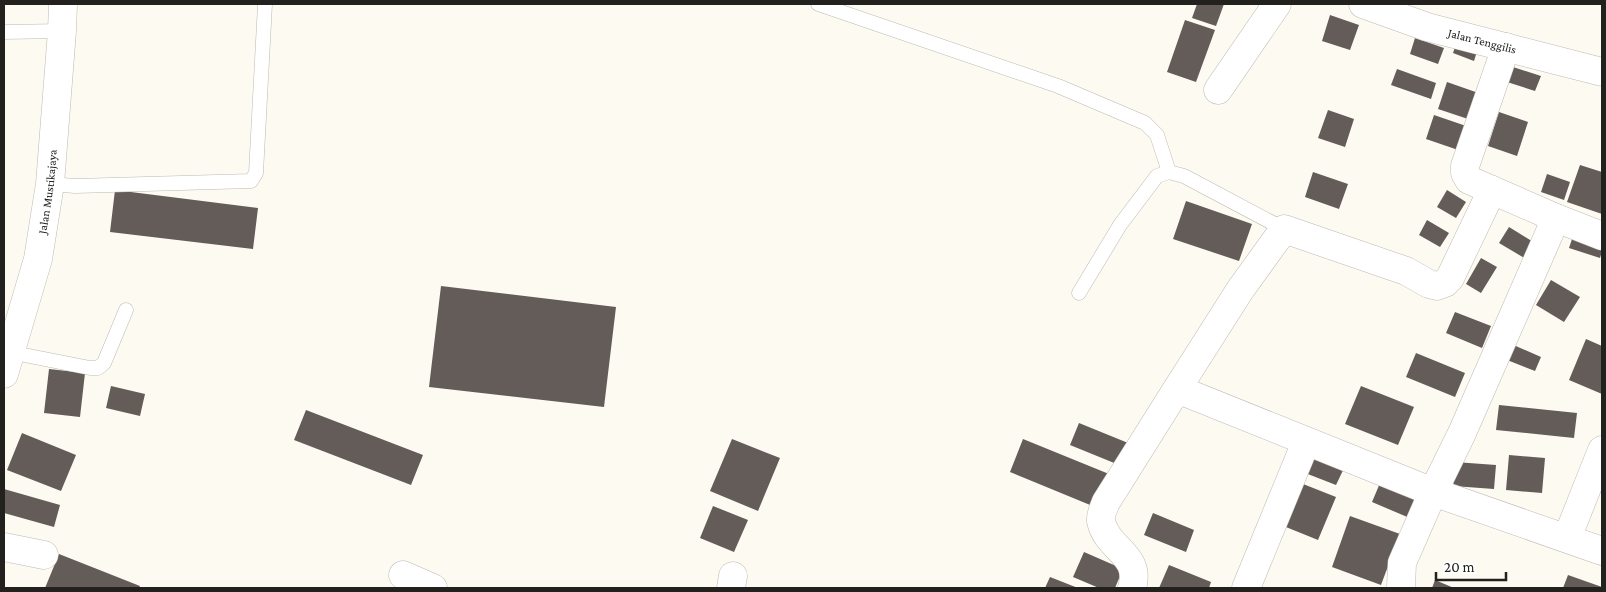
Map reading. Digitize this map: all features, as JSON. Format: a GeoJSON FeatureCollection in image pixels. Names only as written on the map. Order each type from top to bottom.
{"type":"FeatureCollection","features":[{"type":"Feature","properties":{"kind":"street","name":"Jalan Mustikajaya"},"geometry":{"type":"LineString","coordinates":[[7,363],[38,260],[50,184],[63,4]]}},
{"type":"Feature","properties":{"kind":"street"},"geometry":{"type":"LineString","coordinates":[[1218,90],[1277,4]]}},
{"type":"Feature","properties":{"kind":"street","name":"Jalan Tenggilis"},"geometry":{"type":"LineString","coordinates":[[1364,4],[1428,27],[1602,72]]}},
{"type":"Feature","properties":{"kind":"street"},"geometry":{"type":"LineString","coordinates":[[1506,47],[1465,172],[1469,180],[1602,236]]}},
{"type":"Feature","properties":{"kind":"street"},"geometry":{"type":"LineString","coordinates":[[1132,588],[1135,574],[1131,562],[1108,536],[1101,519],[1106,502],[1240,290],[1284,229],[1406,271],[1429,284],[1437,286],[1445,283],[1450,278],[1492,190]]}},
{"type":"Feature","properties":{"kind":"street"},"geometry":{"type":"LineString","coordinates":[[1400,588],[1402,563],[1432,492],[1462,433],[1556,218]]}},
{"type":"Feature","properties":{"kind":"street"},"geometry":{"type":"LineString","coordinates":[[1177,389],[1432,492],[1602,551]]}},
{"type":"Feature","properties":{"kind":"street"},"geometry":{"type":"LineString","coordinates":[[1246,588],[1306,442]]}},
{"type":"Feature","properties":{"kind":"street"},"geometry":{"type":"LineString","coordinates":[[1567,538],[1600,464]]}},
{"type":"Feature","properties":{"kind":"street"},"geometry":{"type":"LineString","coordinates":[[4,547],[44,555]]}},
{"type":"Feature","properties":{"kind":"street"},"geometry":{"type":"LineString","coordinates":[[403,576],[432,588]]}},
{"type":"Feature","properties":{"kind":"lane"},"geometry":{"type":"LineString","coordinates":[[50,184],[75,186],[250,181],[256,173],[265,4]]}},
{"type":"Feature","properties":{"kind":"lane"},"geometry":{"type":"LineString","coordinates":[[818,4],[1058,86],[1144,124],[1157,135],[1168,172]]}},
{"type":"Feature","properties":{"kind":"lane"},"geometry":{"type":"LineString","coordinates":[[4,32],[62,31]]}},
{"type":"Feature","properties":{"kind":"lane"},"geometry":{"type":"LineString","coordinates":[[1079,293],[1125,218],[1156,176],[1168,172],[1184,176],[1284,229]]}},
{"type":"Feature","properties":{"kind":"lane"},"geometry":{"type":"LineString","coordinates":[[7,363],[98,368],[104,363],[126,310]]}},
{"type":"Feature","properties":{"kind":"building"},"geometry":{"type":"Polygon","coordinates":[[[1197,4],[1224,4],[1216,26],[1192,18],[1197,4]]]}},
{"type":"Feature","properties":{"kind":"building"},"geometry":{"type":"Polygon","coordinates":[[[1330,15],[1359,25],[1350,50],[1322,41],[1330,15]]]}},
{"type":"Feature","properties":{"kind":"building"},"geometry":{"type":"Polygon","coordinates":[[[1185,20],[1215,30],[1196,82],[1167,72],[1185,20]]]}},
{"type":"Feature","properties":{"kind":"building"},"geometry":{"type":"Polygon","coordinates":[[[1459,35],[1480,42],[1474,61],[1453,53],[1459,35]]]}},
{"type":"Feature","properties":{"kind":"building"},"geometry":{"type":"Polygon","coordinates":[[[1415,38],[1444,48],[1438,64],[1410,54],[1415,38]]]}},
{"type":"Feature","properties":{"kind":"building"},"geometry":{"type":"Polygon","coordinates":[[[1513,67],[1541,76],[1535,91],[1507,82],[1513,67]]]}},
{"type":"Feature","properties":{"kind":"building"},"geometry":{"type":"Polygon","coordinates":[[[1397,69],[1436,83],[1431,99],[1391,85],[1397,69]]]}},
{"type":"Feature","properties":{"kind":"building"},"geometry":{"type":"Polygon","coordinates":[[[1447,82],[1487,96],[1477,122],[1438,109],[1447,82]]]}},
{"type":"Feature","properties":{"kind":"building"},"geometry":{"type":"Polygon","coordinates":[[[1328,110],[1354,119],[1345,147],[1318,138],[1328,110]]]}},
{"type":"Feature","properties":{"kind":"building"},"geometry":{"type":"Polygon","coordinates":[[[1499,112],[1528,122],[1517,156],[1488,146],[1499,112]]]}},
{"type":"Feature","properties":{"kind":"building"},"geometry":{"type":"Polygon","coordinates":[[[1434,115],[1472,128],[1464,152],[1426,139],[1434,115]]]}},
{"type":"Feature","properties":{"kind":"building"},"geometry":{"type":"Polygon","coordinates":[[[1580,165],[1602,172],[1602,214],[1567,202],[1580,165]]]}},
{"type":"Feature","properties":{"kind":"building"},"geometry":{"type":"Polygon","coordinates":[[[1313,172],[1348,184],[1339,209],[1305,197],[1313,172]]]}},
{"type":"Feature","properties":{"kind":"building"},"geometry":{"type":"Polygon","coordinates":[[[1547,174],[1570,182],[1564,200],[1541,192],[1547,174]]]}},
{"type":"Feature","properties":{"kind":"building"},"geometry":{"type":"Polygon","coordinates":[[[115,190],[258,208],[253,249],[110,232],[115,190]]]}},
{"type":"Feature","properties":{"kind":"building"},"geometry":{"type":"Polygon","coordinates":[[[1447,190],[1466,202],[1456,218],[1437,207],[1447,190]]]}},
{"type":"Feature","properties":{"kind":"building"},"geometry":{"type":"Polygon","coordinates":[[[1186,201],[1252,224],[1239,261],[1173,239],[1186,201]]]}},
{"type":"Feature","properties":{"kind":"building"},"geometry":{"type":"Polygon","coordinates":[[[1427,220],[1449,233],[1440,247],[1419,235],[1427,220]]]}},
{"type":"Feature","properties":{"kind":"building"},"geometry":{"type":"Polygon","coordinates":[[[1509,227],[1535,243],[1526,259],[1499,243],[1509,227]]]}},
{"type":"Feature","properties":{"kind":"building"},"geometry":{"type":"Polygon","coordinates":[[[1575,230],[1602,239],[1600,258],[1569,248],[1575,230]]]}},
{"type":"Feature","properties":{"kind":"building"},"geometry":{"type":"Polygon","coordinates":[[[1481,258],[1497,267],[1481,293],[1466,284],[1481,258]]]}},
{"type":"Feature","properties":{"kind":"building"},"geometry":{"type":"Polygon","coordinates":[[[1551,280],[1580,297],[1564,322],[1536,305],[1551,280]]]}},
{"type":"Feature","properties":{"kind":"building"},"geometry":{"type":"Polygon","coordinates":[[[441,286],[616,307],[604,407],[429,387],[441,286]]]}},
{"type":"Feature","properties":{"kind":"building"},"geometry":{"type":"Polygon","coordinates":[[[1455,312],[1491,326],[1482,348],[1446,333],[1455,312]]]}},
{"type":"Feature","properties":{"kind":"building"},"geometry":{"type":"Polygon","coordinates":[[[1586,339],[1602,346],[1602,394],[1569,380],[1586,339]]]}},
{"type":"Feature","properties":{"kind":"building"},"geometry":{"type":"Polygon","coordinates":[[[1509,343],[1541,357],[1535,371],[1502,358],[1509,343]]]}},
{"type":"Feature","properties":{"kind":"building"},"geometry":{"type":"Polygon","coordinates":[[[1416,353],[1465,373],[1455,397],[1406,377],[1416,353]]]}},
{"type":"Feature","properties":{"kind":"building"},"geometry":{"type":"Polygon","coordinates":[[[49,369],[85,373],[80,417],[44,413],[49,369]]]}},
{"type":"Feature","properties":{"kind":"building"},"geometry":{"type":"Polygon","coordinates":[[[111,386],[145,394],[140,416],[106,408],[111,386]]]}},
{"type":"Feature","properties":{"kind":"building"},"geometry":{"type":"Polygon","coordinates":[[[1361,386],[1414,407],[1398,445],[1345,424],[1361,386]]]}},
{"type":"Feature","properties":{"kind":"building"},"geometry":{"type":"Polygon","coordinates":[[[1499,405],[1577,413],[1574,438],[1496,430],[1499,405]]]}},
{"type":"Feature","properties":{"kind":"building"},"geometry":{"type":"Polygon","coordinates":[[[306,410],[423,455],[411,485],[294,440],[306,410]]]}},
{"type":"Feature","properties":{"kind":"building"},"geometry":{"type":"Polygon","coordinates":[[[1079,423],[1133,445],[1124,467],[1070,445],[1079,423]]]}},
{"type":"Feature","properties":{"kind":"building"},"geometry":{"type":"Polygon","coordinates":[[[22,433],[76,455],[61,491],[7,470],[22,433]]]}},
{"type":"Feature","properties":{"kind":"building"},"geometry":{"type":"Polygon","coordinates":[[[732,439],[780,458],[758,511],[710,491],[732,439]]]}},
{"type":"Feature","properties":{"kind":"building"},"geometry":{"type":"Polygon","coordinates":[[[1023,439],[1109,474],[1095,507],[1010,472],[1023,439]]]}},
{"type":"Feature","properties":{"kind":"building"},"geometry":{"type":"Polygon","coordinates":[[[1310,449],[1346,464],[1336,485],[1300,471],[1310,449]]]}},
{"type":"Feature","properties":{"kind":"building"},"geometry":{"type":"Polygon","coordinates":[[[1509,455],[1545,458],[1542,493],[1506,490],[1509,455]]]}},
{"type":"Feature","properties":{"kind":"building"},"geometry":{"type":"Polygon","coordinates":[[[1455,462],[1496,465],[1494,489],[1453,486],[1455,462]]]}},
{"type":"Feature","properties":{"kind":"building"},"geometry":{"type":"Polygon","coordinates":[[[1383,476],[1423,493],[1412,519],[1372,502],[1383,476]]]}},
{"type":"Feature","properties":{"kind":"building"},"geometry":{"type":"Polygon","coordinates":[[[1298,482],[1336,497],[1318,540],[1281,525],[1298,482]]]}},
{"type":"Feature","properties":{"kind":"building"},"geometry":{"type":"Polygon","coordinates":[[[4,489],[60,505],[54,527],[4,513],[4,489]]]}},
{"type":"Feature","properties":{"kind":"building"},"geometry":{"type":"Polygon","coordinates":[[[713,506],[748,520],[734,552],[700,538],[713,506]]]}},
{"type":"Feature","properties":{"kind":"building"},"geometry":{"type":"Polygon","coordinates":[[[1153,513],[1194,530],[1186,552],[1144,535],[1153,513]]]}},
{"type":"Feature","properties":{"kind":"building"},"geometry":{"type":"Polygon","coordinates":[[[1350,516],[1400,534],[1381,585],[1332,567],[1350,516]]]}},
{"type":"Feature","properties":{"kind":"building"},"geometry":{"type":"Polygon","coordinates":[[[1084,552],[1123,569],[1115,588],[1099,588],[1073,577],[1084,552]]]}},
{"type":"Feature","properties":{"kind":"building"},"geometry":{"type":"Polygon","coordinates":[[[59,554],[140,586],[139,588],[45,588],[59,554]]]}},
{"type":"Feature","properties":{"kind":"building"},"geometry":{"type":"Polygon","coordinates":[[[1169,565],[1211,582],[1209,588],[1159,588],[1169,565]]]}},
{"type":"Feature","properties":{"kind":"building"},"geometry":{"type":"Polygon","coordinates":[[[1568,575],[1602,587],[1602,588],[1563,588],[1568,575]]]}},
{"type":"Feature","properties":{"kind":"building"},"geometry":{"type":"Polygon","coordinates":[[[1050,577],[1078,588],[1045,588],[1050,577]]]}},
{"type":"Feature","properties":{"kind":"building"},"geometry":{"type":"Polygon","coordinates":[[[1435,580],[1454,588],[1432,588],[1435,580]]]}}]}
